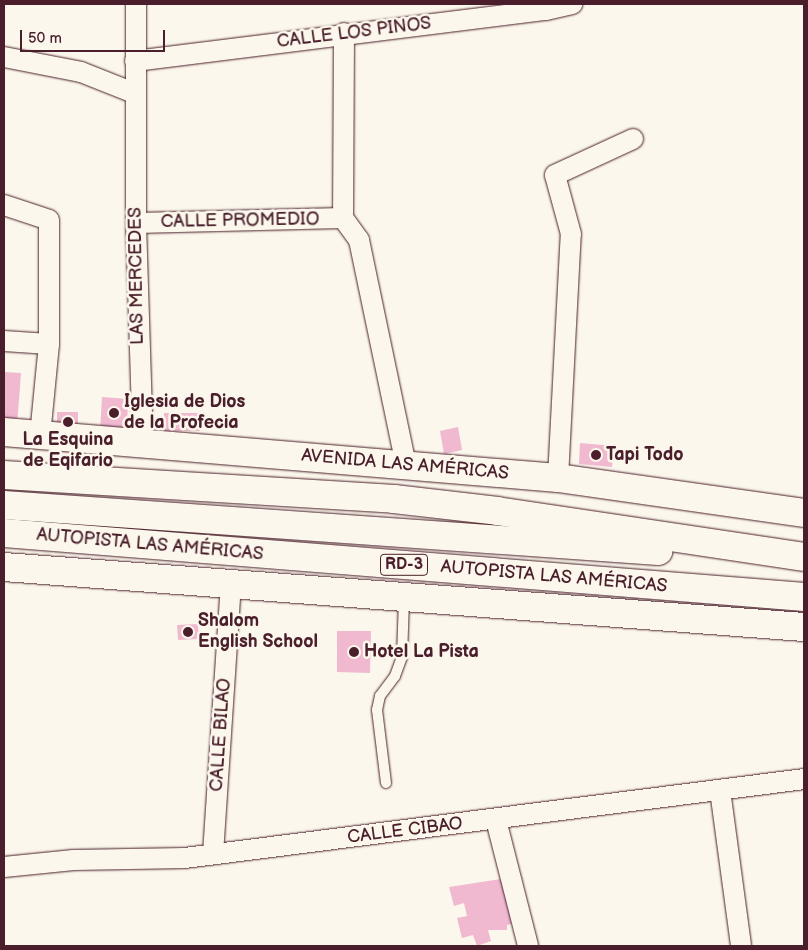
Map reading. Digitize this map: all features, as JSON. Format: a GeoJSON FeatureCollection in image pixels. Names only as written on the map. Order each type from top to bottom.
{"type":"FeatureCollection","features":[{"type":"Feature","properties":{"kind":"main road","name":"AVENIDA LAS AMÉRICAS"},"geometry":{"type":"LineString","coordinates":[[4,432],[558,478],[804,513]]}},
{"type":"Feature","properties":{"kind":"main road"},"geometry":{"type":"LineString","coordinates":[[10,474],[394,499],[497,511],[804,557]]}},
{"type":"Feature","properties":{"kind":"main road","name":"AUTOPISTA LAS AMÉRICAS"},"geometry":{"type":"LineString","coordinates":[[4,505],[804,562]]}},
{"type":"Feature","properties":{"kind":"main road","name":"AUTOPISTA LAS AMÉRICAS"},"geometry":{"type":"LineString","coordinates":[[4,533],[804,597]]}},
{"type":"Feature","properties":{"kind":"main road"},"geometry":{"type":"LineString","coordinates":[[4,567],[404,599],[804,627]]}},
{"type":"Feature","properties":{"kind":"street","name":"LAS MERCEDES"},"geometry":{"type":"LineString","coordinates":[[136,4],[136,223],[143,444]]}},
{"type":"Feature","properties":{"kind":"street","name":"CALLE LOS PINOS"},"geometry":{"type":"LineString","coordinates":[[135,61],[572,4]]}},
{"type":"Feature","properties":{"kind":"street"},"geometry":{"type":"LineString","coordinates":[[344,33],[343,218],[359,240],[406,464]]}},
{"type":"Feature","properties":{"kind":"street"},"geometry":{"type":"LineString","coordinates":[[4,57],[81,72],[135,100]]}},
{"type":"Feature","properties":{"kind":"street"},"geometry":{"type":"LineString","coordinates":[[558,478],[571,234],[555,175],[633,139]]}},
{"type":"Feature","properties":{"kind":"street"},"geometry":{"type":"LineString","coordinates":[[4,205],[49,220],[49,344],[40,435]]}},
{"type":"Feature","properties":{"kind":"street","name":"CALLE PROMEDIO"},"geometry":{"type":"LineString","coordinates":[[136,223],[343,218]]}},
{"type":"Feature","properties":{"kind":"street"},"geometry":{"type":"LineString","coordinates":[[4,340],[49,344]]}},
{"type":"Feature","properties":{"kind":"street","name":"CALLE BILAO"},"geometry":{"type":"LineString","coordinates":[[213,854],[231,585]]}},
{"type":"Feature","properties":{"kind":"street","name":"CALLE CIBAO"},"geometry":{"type":"LineString","coordinates":[[4,867],[213,854],[496,820],[804,779]]}},
{"type":"Feature","properties":{"kind":"street"},"geometry":{"type":"LineString","coordinates":[[720,790],[741,946]]}},
{"type":"Feature","properties":{"kind":"street"},"geometry":{"type":"LineString","coordinates":[[496,820],[528,946]]}},
{"type":"Feature","properties":{"kind":"lane"},"geometry":{"type":"LineString","coordinates":[[386,783],[377,710],[380,696],[396,676],[402,657],[404,599]]}},
{"type":"Feature","properties":{"kind":"building"},"geometry":{"type":"Polygon","coordinates":[[[4,372],[21,373],[17,426],[4,425],[4,372]]]}},
{"type":"Feature","properties":{"kind":"building","name":"Iglesia de Dios de la Profecia"},"geometry":{"type":"Polygon","coordinates":[[[102,397],[128,399],[127,426],[122,433],[100,432],[102,397]]]}},
{"type":"Feature","properties":{"kind":"building","name":"La Esquina de Eqifario"},"geometry":{"type":"Polygon","coordinates":[[[57,412],[78,412],[78,433],[57,433],[57,412]]]}},
{"type":"Feature","properties":{"kind":"building"},"geometry":{"type":"Polygon","coordinates":[[[164,413],[199,413],[200,431],[164,431],[164,413]]]}},
{"type":"Feature","properties":{"kind":"building"},"geometry":{"type":"Polygon","coordinates":[[[458,427],[462,450],[444,454],[440,431],[458,427]]]}},
{"type":"Feature","properties":{"kind":"building","name":"Tapi Todo"},"geometry":{"type":"Polygon","coordinates":[[[580,443],[614,446],[612,467],[579,464],[580,443]]]}},
{"type":"Feature","properties":{"kind":"building","name":"Shalom English School"},"geometry":{"type":"Polygon","coordinates":[[[198,624],[199,639],[178,640],[177,625],[198,624]]]}},
{"type":"Feature","properties":{"kind":"building","name":"Hotel La Pista"},"geometry":{"type":"Polygon","coordinates":[[[337,631],[371,631],[370,673],[337,672],[337,631]]]}},
{"type":"Feature","properties":{"kind":"building"},"geometry":{"type":"Polygon","coordinates":[[[501,879],[512,924],[507,925],[507,930],[488,930],[491,941],[477,946],[473,935],[462,938],[457,918],[467,916],[464,903],[454,906],[449,887],[501,879]]]}},
{"type":"Feature","properties":{"kind":"place","name":"Iglesia de Dios de la Profecia"},"geometry":{"type":"Point","coordinates":[114,413]}},
{"type":"Feature","properties":{"kind":"place","name":"La Esquina de Eqifario"},"geometry":{"type":"Point","coordinates":[68,422]}},
{"type":"Feature","properties":{"kind":"place","name":"Tapi Todo"},"geometry":{"type":"Point","coordinates":[596,455]}},
{"type":"Feature","properties":{"kind":"place","name":"Shalom English School"},"geometry":{"type":"Point","coordinates":[188,632]}},
{"type":"Feature","properties":{"kind":"place","name":"Hotel La Pista"},"geometry":{"type":"Point","coordinates":[354,652]}}]}
